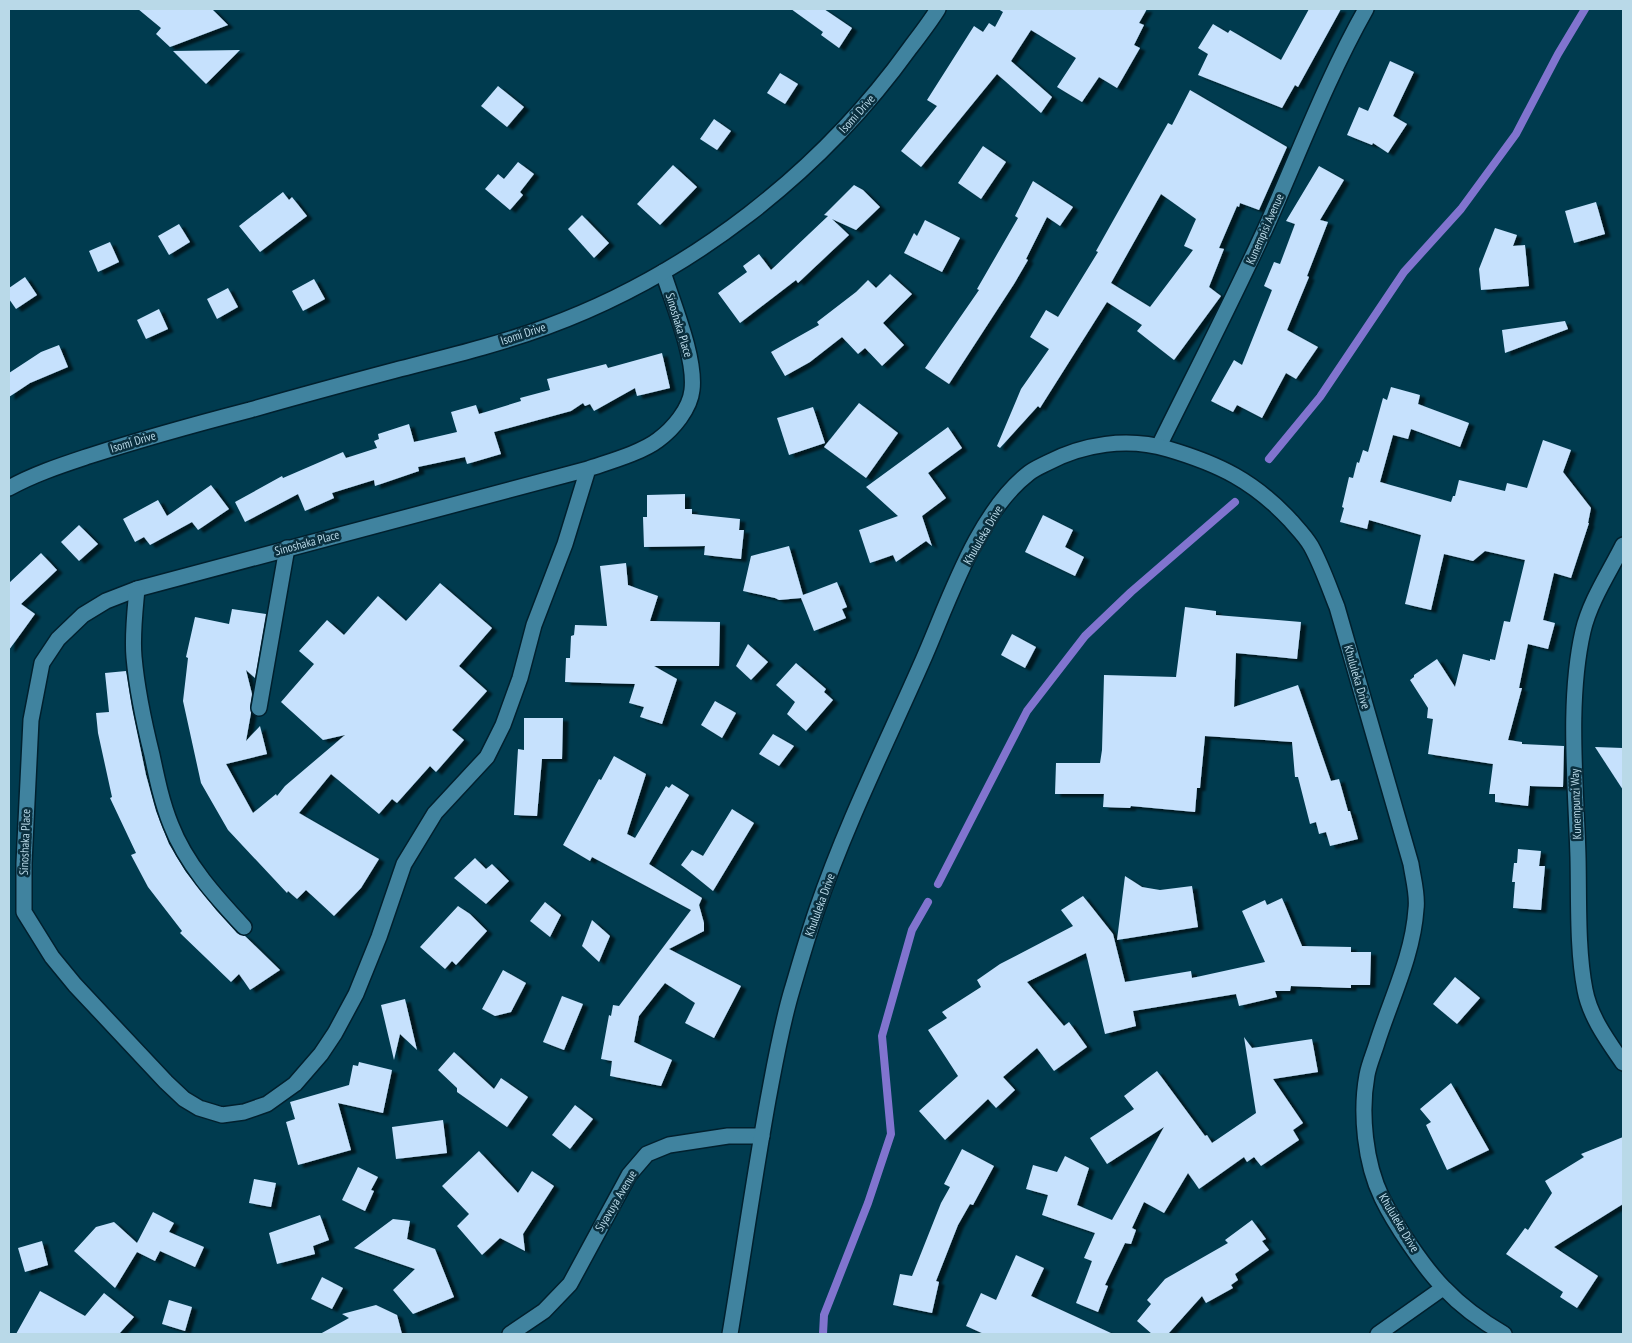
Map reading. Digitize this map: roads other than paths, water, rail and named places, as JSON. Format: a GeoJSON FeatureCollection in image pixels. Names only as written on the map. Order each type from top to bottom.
{"type":"FeatureCollection","features":[{"type":"Feature","properties":{"kind":"street","name":"Kunempisi Avenue"},"geometry":{"type":"LineString","coordinates":[[1159,446],[1237,291],[1352,32],[1366,9]]}},
{"type":"Feature","properties":{"kind":"street","name":"Isomi Drive"},"geometry":{"type":"LineString","coordinates":[[9,488],[46,470],[139,440],[478,349],[547,327],[607,302],[663,272],[730,228],[769,199],[814,160],[849,124],[890,77],[934,10]]}},
{"type":"Feature","properties":{"kind":"street","name":"Sinoshaka Place"},"geometry":{"type":"LineString","coordinates":[[588,469],[565,544],[534,625],[520,678],[502,726],[487,757],[435,813],[404,864],[379,938],[356,994],[330,1040],[295,1084],[267,1104],[244,1112],[222,1115],[199,1108],[184,1099],[75,985],[52,957],[24,912],[24,863],[31,720],[42,663],[58,639],[83,615],[106,600],[137,589],[287,548],[588,469],[626,456],[657,441],[680,420],[692,391],[690,356],[663,272]]}},
{"type":"Feature","properties":{"kind":"street","name":"Khululeka Drive"},"geometry":{"type":"LineString","coordinates":[[730,1334],[781,1031],[817,908],[846,834],[966,561],[993,512],[1031,471],[1064,454],[1092,446],[1125,443],[1159,446],[1199,458],[1253,486],[1273,502],[1310,543],[1338,607],[1411,864],[1417,906],[1414,932],[1408,954],[1367,1074],[1363,1120],[1368,1156],[1381,1197],[1420,1258],[1443,1288],[1486,1324],[1504,1334]]}},
{"type":"Feature","properties":{"kind":"street","name":"Kunempunzi Way"},"geometry":{"type":"LineString","coordinates":[[1623,545],[1596,598],[1583,630],[1577,674],[1574,736],[1579,912],[1585,990],[1592,1012],[1601,1030],[1623,1063]]}},
{"type":"Feature","properties":{"kind":"street"},"geometry":{"type":"LineString","coordinates":[[259,708],[287,548]]}},
{"type":"Feature","properties":{"kind":"street"},"geometry":{"type":"LineString","coordinates":[[137,589],[134,656],[138,691],[156,772],[171,826],[187,856],[206,884],[244,927]]}},
{"type":"Feature","properties":{"kind":"street","name":"Siyavuya Avenue"},"geometry":{"type":"LineString","coordinates":[[510,1334],[544,1311],[570,1284],[629,1175],[647,1154],[668,1144],[728,1136],[762,1136]]}},
{"type":"Feature","properties":{"kind":"street"},"geometry":{"type":"LineString","coordinates":[[1378,1334],[1443,1288]]}},
{"type":"Feature","properties":{"kind":"waterway"},"geometry":{"type":"LineString","coordinates":[[1269,459],[1320,397],[1404,272],[1461,209],[1516,134],[1558,54],[1585,9]]}},
{"type":"Feature","properties":{"kind":"waterway"},"geometry":{"type":"LineString","coordinates":[[938,884],[1027,711],[1085,636],[1131,592],[1235,502]]}},
{"type":"Feature","properties":{"kind":"waterway"},"geometry":{"type":"LineString","coordinates":[[823,1334],[824,1315],[868,1203],[891,1134],[882,1036],[912,930],[928,902]]}}]}
